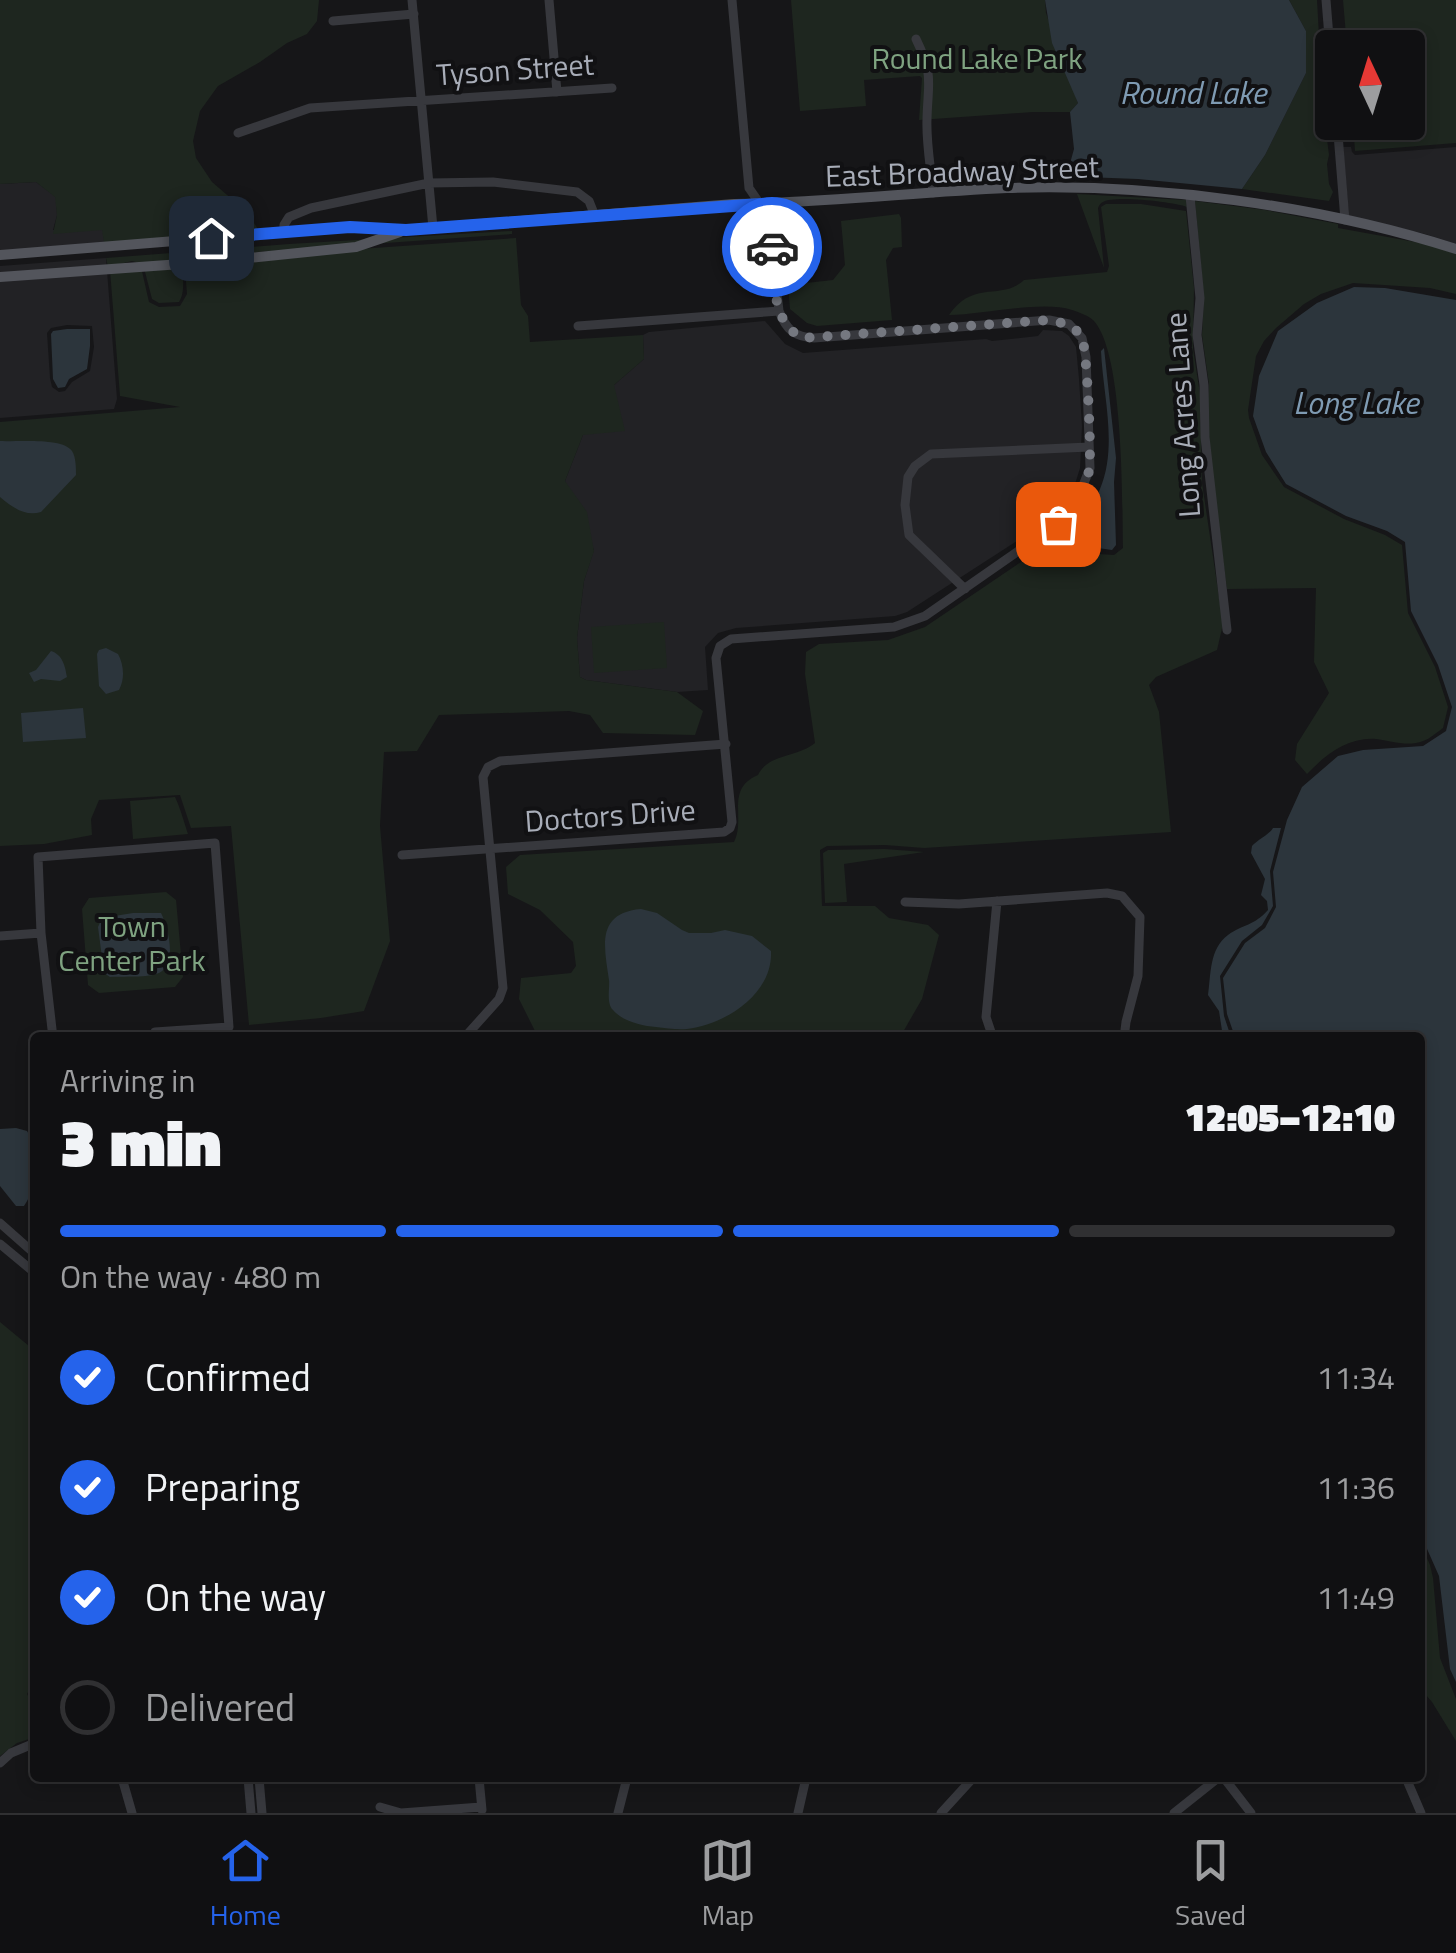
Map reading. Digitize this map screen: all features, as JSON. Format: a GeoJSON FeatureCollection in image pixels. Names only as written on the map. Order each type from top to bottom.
{"type":"FeatureCollection","features":[{"type":"Feature","properties":{"kind":"main road","name":"East Broadway Street"},"geometry":{"type":"LineString","coordinates":[[0,254],[350,227],[406,230],[1010,188],[1095,189],[1265,206],[1345,220],[1456,249]]}},
{"type":"Feature","properties":{"kind":"main road","name":"East Broadway Street"},"geometry":{"type":"LineString","coordinates":[[0,277],[356,247],[406,230]]}},
{"type":"Feature","properties":{"kind":"street"},"geometry":{"type":"LineString","coordinates":[[412,0],[433,228]]}},
{"type":"Feature","properties":{"kind":"street"},"geometry":{"type":"LineString","coordinates":[[549,0],[556,92]]}},
{"type":"Feature","properties":{"kind":"street"},"geometry":{"type":"LineString","coordinates":[[732,0],[749,188],[770,217],[779,312],[792,333],[814,338],[1049,320],[1069,324],[1082,338],[1086,358],[1090,468],[1068,514],[965,588],[909,535],[908,477],[930,454],[1089,447]]}},
{"type":"Feature","properties":{"kind":"street"},"geometry":{"type":"LineString","coordinates":[[1326,0],[1328,30]]}},
{"type":"Feature","properties":{"kind":"street"},"geometry":{"type":"LineString","coordinates":[[333,20],[414,14]]}},
{"type":"Feature","properties":{"kind":"street"},"geometry":{"type":"LineString","coordinates":[[916,39],[929,68],[927,120],[934,193]]}},
{"type":"Feature","properties":{"kind":"street","name":"Tyson Street"},"geometry":{"type":"LineString","coordinates":[[238,132],[310,108],[612,88]]}},
{"type":"Feature","properties":{"kind":"street"},"geometry":{"type":"LineString","coordinates":[[1338,140],[1345,220]]}},
{"type":"Feature","properties":{"kind":"street"},"geometry":{"type":"LineString","coordinates":[[284,232],[289,217],[311,208],[429,183],[493,182],[577,192],[589,201],[594,216]]}},
{"type":"Feature","properties":{"kind":"street","name":"Long Acres Lane"},"geometry":{"type":"LineString","coordinates":[[1190,196],[1200,298],[1198,335],[1204,385],[1204,436],[1227,630]]}},
{"type":"Feature","properties":{"kind":"street"},"geometry":{"type":"LineString","coordinates":[[578,326],[779,312]]}},
{"type":"Feature","properties":{"kind":"street","name":"Doctors Drive"},"geometry":{"type":"LineString","coordinates":[[469,1032],[503,988],[490,850],[724,832],[732,822],[716,658],[720,646],[731,640],[894,627],[925,616],[965,588]]}},
{"type":"Feature","properties":{"kind":"street"},"geometry":{"type":"LineString","coordinates":[[402,856],[490,850],[483,777],[488,767],[500,761],[726,744]]}},
{"type":"Feature","properties":{"kind":"street"},"geometry":{"type":"LineString","coordinates":[[52,1032],[41,933],[38,857],[215,843],[229,1027],[155,1032]]}},
{"type":"Feature","properties":{"kind":"street"},"geometry":{"type":"LineString","coordinates":[[905,902],[958,904],[1107,893],[1122,896],[1140,917],[1138,976],[1125,1032]]}},
{"type":"Feature","properties":{"kind":"street"},"geometry":{"type":"LineString","coordinates":[[991,1032],[986,1018],[996,902]]}},
{"type":"Feature","properties":{"kind":"street"},"geometry":{"type":"LineString","coordinates":[[0,936],[41,933]]}},
{"type":"Feature","properties":{"kind":"street"},"geometry":{"type":"LineString","coordinates":[[0,1223],[30,1250]]}},
{"type":"Feature","properties":{"kind":"street"},"geometry":{"type":"LineString","coordinates":[[0,1244],[30,1269]]}},
{"type":"Feature","properties":{"kind":"street"},"geometry":{"type":"LineString","coordinates":[[0,1763],[30,1745]]}},
{"type":"Feature","properties":{"kind":"street"},"geometry":{"type":"LineString","coordinates":[[123,1782],[132,1813]]}},
{"type":"Feature","properties":{"kind":"street"},"geometry":{"type":"LineString","coordinates":[[248,1782],[251,1813]]}},
{"type":"Feature","properties":{"kind":"street"},"geometry":{"type":"LineString","coordinates":[[259,1782],[262,1813]]}},
{"type":"Feature","properties":{"kind":"street"},"geometry":{"type":"LineString","coordinates":[[380,1807],[401,1813],[482,1810],[480,1782]]}},
{"type":"Feature","properties":{"kind":"street"},"geometry":{"type":"LineString","coordinates":[[618,1813],[626,1782]]}},
{"type":"Feature","properties":{"kind":"street"},"geometry":{"type":"LineString","coordinates":[[798,1813],[805,1782]]}},
{"type":"Feature","properties":{"kind":"street"},"geometry":{"type":"LineString","coordinates":[[941,1813],[969,1782]]}},
{"type":"Feature","properties":{"kind":"street"},"geometry":{"type":"LineString","coordinates":[[1174,1813],[1216,1782]]}},
{"type":"Feature","properties":{"kind":"street"},"geometry":{"type":"LineString","coordinates":[[1224,1782],[1251,1813]]}},
{"type":"Feature","properties":{"kind":"street"},"geometry":{"type":"LineString","coordinates":[[1408,1782],[1421,1813]]}},
{"type":"Feature","properties":{"kind":"shaded area"},"geometry":{"type":"Polygon","coordinates":[[[1343,147],[1351,147],[1355,155],[1456,147],[1456,244],[1349,216],[1343,147]]]}},
{"type":"Feature","properties":{"kind":"shaded area"},"geometry":{"type":"Polygon","coordinates":[[[36,182],[56,197],[53,230],[103,230],[105,248],[0,256],[0,184],[36,182]]]}},
{"type":"Feature","properties":{"kind":"shaded area"},"geometry":{"type":"Polygon","coordinates":[[[106,258],[117,399],[114,409],[0,418],[0,266],[106,258]],[[67,325],[51,328],[47,333],[50,378],[52,387],[59,392],[90,371],[92,326],[67,325]]]}},
{"type":"Feature","properties":{"kind":"shaded area"},"geometry":{"type":"Polygon","coordinates":[[[765,321],[785,344],[803,353],[992,341],[1038,336],[1043,330],[1062,331],[1076,347],[1079,379],[1082,426],[1076,481],[1046,522],[907,612],[718,633],[705,647],[708,690],[677,692],[580,677],[577,638],[584,581],[594,550],[565,481],[583,435],[614,385],[644,359],[643,335],[765,321]]]}},
{"type":"Feature","properties":{"kind":"green space"},"geometry":{"type":"Polygon","coordinates":[[[0,0],[319,0],[317,21],[307,34],[218,86],[200,111],[193,141],[196,158],[212,182],[248,213],[262,236],[105,248],[102,230],[53,234],[55,197],[36,182],[0,184],[0,0]]]}},
{"type":"Feature","properties":{"kind":"green space","name":"Round Lake Park"},"geometry":{"type":"Polygon","coordinates":[[[791,0],[1045,0],[1046,13],[1078,103],[1070,112],[919,120],[920,76],[864,80],[866,106],[800,111],[791,0]]]}},
{"type":"Feature","properties":{"kind":"green space"},"geometry":{"type":"Polygon","coordinates":[[[1289,0],[1317,0],[1315,140],[1327,140],[1329,184],[1333,192],[1329,201],[1242,189],[1265,155],[1306,73],[1306,31],[1289,0]]]}},
{"type":"Feature","properties":{"kind":"green space"},"geometry":{"type":"Polygon","coordinates":[[[1343,0],[1456,0],[1456,143],[1355,151],[1354,140],[1425,140],[1425,30],[1346,30],[1343,0]]]}},
{"type":"Feature","properties":{"kind":"green space"},"geometry":{"type":"Polygon","coordinates":[[[1077,194],[1186,200],[1187,207],[1131,199],[1101,203],[1098,208],[1104,268],[1077,194]]]}},
{"type":"Feature","properties":{"kind":"green space"},"geometry":{"type":"Polygon","coordinates":[[[1195,201],[1338,224],[1338,228],[1426,244],[1456,254],[1456,294],[1430,288],[1353,283],[1304,304],[1264,341],[1256,356],[1248,410],[1262,455],[1284,487],[1402,545],[1408,613],[1435,667],[1448,707],[1443,728],[1426,740],[1411,744],[1376,739],[1356,741],[1329,754],[1307,774],[1295,760],[1297,744],[1329,693],[1314,662],[1316,588],[1227,589],[1207,412],[1209,384],[1202,335],[1204,298],[1195,201]]]}},
{"type":"Feature","properties":{"kind":"green space"},"geometry":{"type":"Polygon","coordinates":[[[1141,204],[1186,211],[1194,288],[1193,349],[1200,394],[1202,483],[1223,624],[1217,650],[1156,677],[1149,685],[1159,712],[1171,832],[924,848],[827,846],[820,850],[822,906],[875,906],[889,918],[928,925],[939,935],[922,999],[903,1032],[536,1032],[519,999],[521,978],[571,973],[576,966],[573,942],[540,910],[508,894],[506,867],[520,855],[734,842],[742,788],[769,763],[815,743],[805,674],[806,652],[819,644],[888,640],[925,627],[1057,541],[1082,553],[1114,555],[1123,548],[1116,393],[1111,362],[1093,320],[1059,307],[949,315],[968,297],[1006,289],[1024,280],[1107,272],[1101,207],[1141,204]]]}},
{"type":"Feature","properties":{"kind":"green space"},"geometry":{"type":"Polygon","coordinates":[[[899,214],[902,247],[893,248],[886,260],[892,320],[817,326],[790,309],[788,285],[833,280],[845,265],[841,221],[899,214]]]}},
{"type":"Feature","properties":{"kind":"green space"},"geometry":{"type":"Polygon","coordinates":[[[512,231],[188,257],[179,302],[159,303],[152,299],[143,264],[132,261],[108,267],[106,258],[289,244],[512,231]]]}},
{"type":"Feature","properties":{"kind":"green space"},"geometry":{"type":"Polygon","coordinates":[[[516,238],[521,305],[528,316],[530,342],[643,335],[644,359],[614,385],[625,431],[583,435],[565,481],[587,512],[594,551],[584,581],[577,638],[580,677],[677,692],[703,711],[695,735],[603,733],[590,715],[569,711],[439,715],[417,751],[384,752],[380,826],[390,941],[364,1011],[249,1025],[231,826],[191,828],[180,795],[99,800],[91,819],[92,835],[44,844],[0,846],[0,422],[180,407],[120,396],[110,270],[141,267],[149,302],[159,307],[180,306],[187,294],[188,261],[516,238]]]}},
{"type":"Feature","properties":{"kind":"green space"},"geometry":{"type":"Polygon","coordinates":[[[664,622],[667,668],[594,673],[591,627],[664,622]]]}},
{"type":"Feature","properties":{"kind":"green space"},"geometry":{"type":"Polygon","coordinates":[[[175,797],[188,834],[133,839],[130,801],[175,797]]]}},
{"type":"Feature","properties":{"kind":"green space"},"geometry":{"type":"Polygon","coordinates":[[[885,849],[924,852],[844,864],[847,902],[825,903],[823,853],[885,849]]]}},
{"type":"Feature","properties":{"kind":"green space","name":"Town Center Park"},"geometry":{"type":"Polygon","coordinates":[[[166,892],[176,900],[183,977],[175,987],[99,993],[88,985],[82,909],[89,898],[166,892]]]}},
{"type":"Feature","properties":{"kind":"green space"},"geometry":{"type":"Polygon","coordinates":[[[0,1322],[30,1347],[27,1694],[30,1739],[0,1756],[0,1322]]]}},
{"type":"Feature","properties":{"kind":"green space"},"geometry":{"type":"Polygon","coordinates":[[[1425,1554],[1433,1578],[1440,1658],[1456,1699],[1456,1741],[1425,1694],[1425,1554]]]}},
{"type":"Feature","properties":{"kind":"water","name":"Round Lake"},"geometry":{"type":"Polygon","coordinates":[[[1045,0],[1289,0],[1306,31],[1306,73],[1265,155],[1242,189],[1074,173],[1069,167],[1074,149],[1070,112],[1078,103],[1052,43],[1045,0]]]}},
{"type":"Feature","properties":{"kind":"water","name":"Long Lake"},"geometry":{"type":"Polygon","coordinates":[[[1354,287],[1456,300],[1456,1682],[1450,1669],[1439,1576],[1425,1544],[1425,1032],[1233,1032],[1223,978],[1245,943],[1265,928],[1276,907],[1273,872],[1287,820],[1302,787],[1338,756],[1363,750],[1423,746],[1446,731],[1452,707],[1438,665],[1411,611],[1405,542],[1286,484],[1266,452],[1253,416],[1259,376],[1278,331],[1317,303],[1354,287]]]}},
{"type":"Feature","properties":{"kind":"water"},"geometry":{"type":"Polygon","coordinates":[[[90,329],[87,369],[58,388],[53,379],[51,334],[90,329]]]}},
{"type":"Feature","properties":{"kind":"water"},"geometry":{"type":"Polygon","coordinates":[[[1104,348],[1116,458],[1116,545],[1112,550],[1067,541],[1092,507],[1105,473],[1109,438],[1101,351],[1104,348]]]}},
{"type":"Feature","properties":{"kind":"water"},"geometry":{"type":"Polygon","coordinates":[[[0,441],[49,442],[67,447],[74,456],[76,475],[41,512],[19,510],[0,497],[0,441]]]}},
{"type":"Feature","properties":{"kind":"water"},"geometry":{"type":"Polygon","coordinates":[[[106,648],[118,654],[123,672],[119,690],[106,694],[99,686],[97,654],[106,648]]]}},
{"type":"Feature","properties":{"kind":"water"},"geometry":{"type":"Polygon","coordinates":[[[51,651],[61,658],[67,677],[34,682],[29,673],[51,651]]]}},
{"type":"Feature","properties":{"kind":"water"},"geometry":{"type":"Polygon","coordinates":[[[83,708],[86,738],[23,742],[21,713],[83,708]]]}},
{"type":"Feature","properties":{"kind":"water"},"geometry":{"type":"Polygon","coordinates":[[[1281,828],[1270,871],[1273,906],[1262,925],[1242,941],[1220,976],[1229,1032],[1222,1032],[1219,1011],[1208,995],[1212,963],[1222,941],[1268,910],[1261,895],[1265,879],[1251,853],[1252,846],[1281,828]]]}},
{"type":"Feature","properties":{"kind":"water"},"geometry":{"type":"Polygon","coordinates":[[[641,909],[657,913],[689,933],[725,930],[752,936],[771,951],[764,981],[744,1004],[702,1026],[668,1028],[622,1017],[610,1003],[606,933],[616,917],[641,909]]]}},
{"type":"Feature","properties":{"kind":"water"},"geometry":{"type":"Polygon","coordinates":[[[161,913],[168,936],[168,962],[155,975],[110,977],[104,973],[98,927],[102,918],[161,913]]]}},
{"type":"Feature","properties":{"kind":"water"},"geometry":{"type":"Polygon","coordinates":[[[16,1128],[27,1131],[30,1137],[30,1195],[24,1206],[16,1206],[0,1186],[0,1129],[16,1128]]]}},
{"type":"Feature","properties":{"kind":"way so far"},"geometry":{"type":"LineString","coordinates":[[772,247],[779,312],[792,333],[803,338],[1049,320],[1069,324],[1082,338],[1086,358],[1090,468],[1078,498],[1058,524]]}},
{"type":"Feature","properties":{"kind":"route"},"geometry":{"type":"LineString","coordinates":[[211,238],[350,227],[406,230],[760,204],[770,217],[772,247]]}}]}
